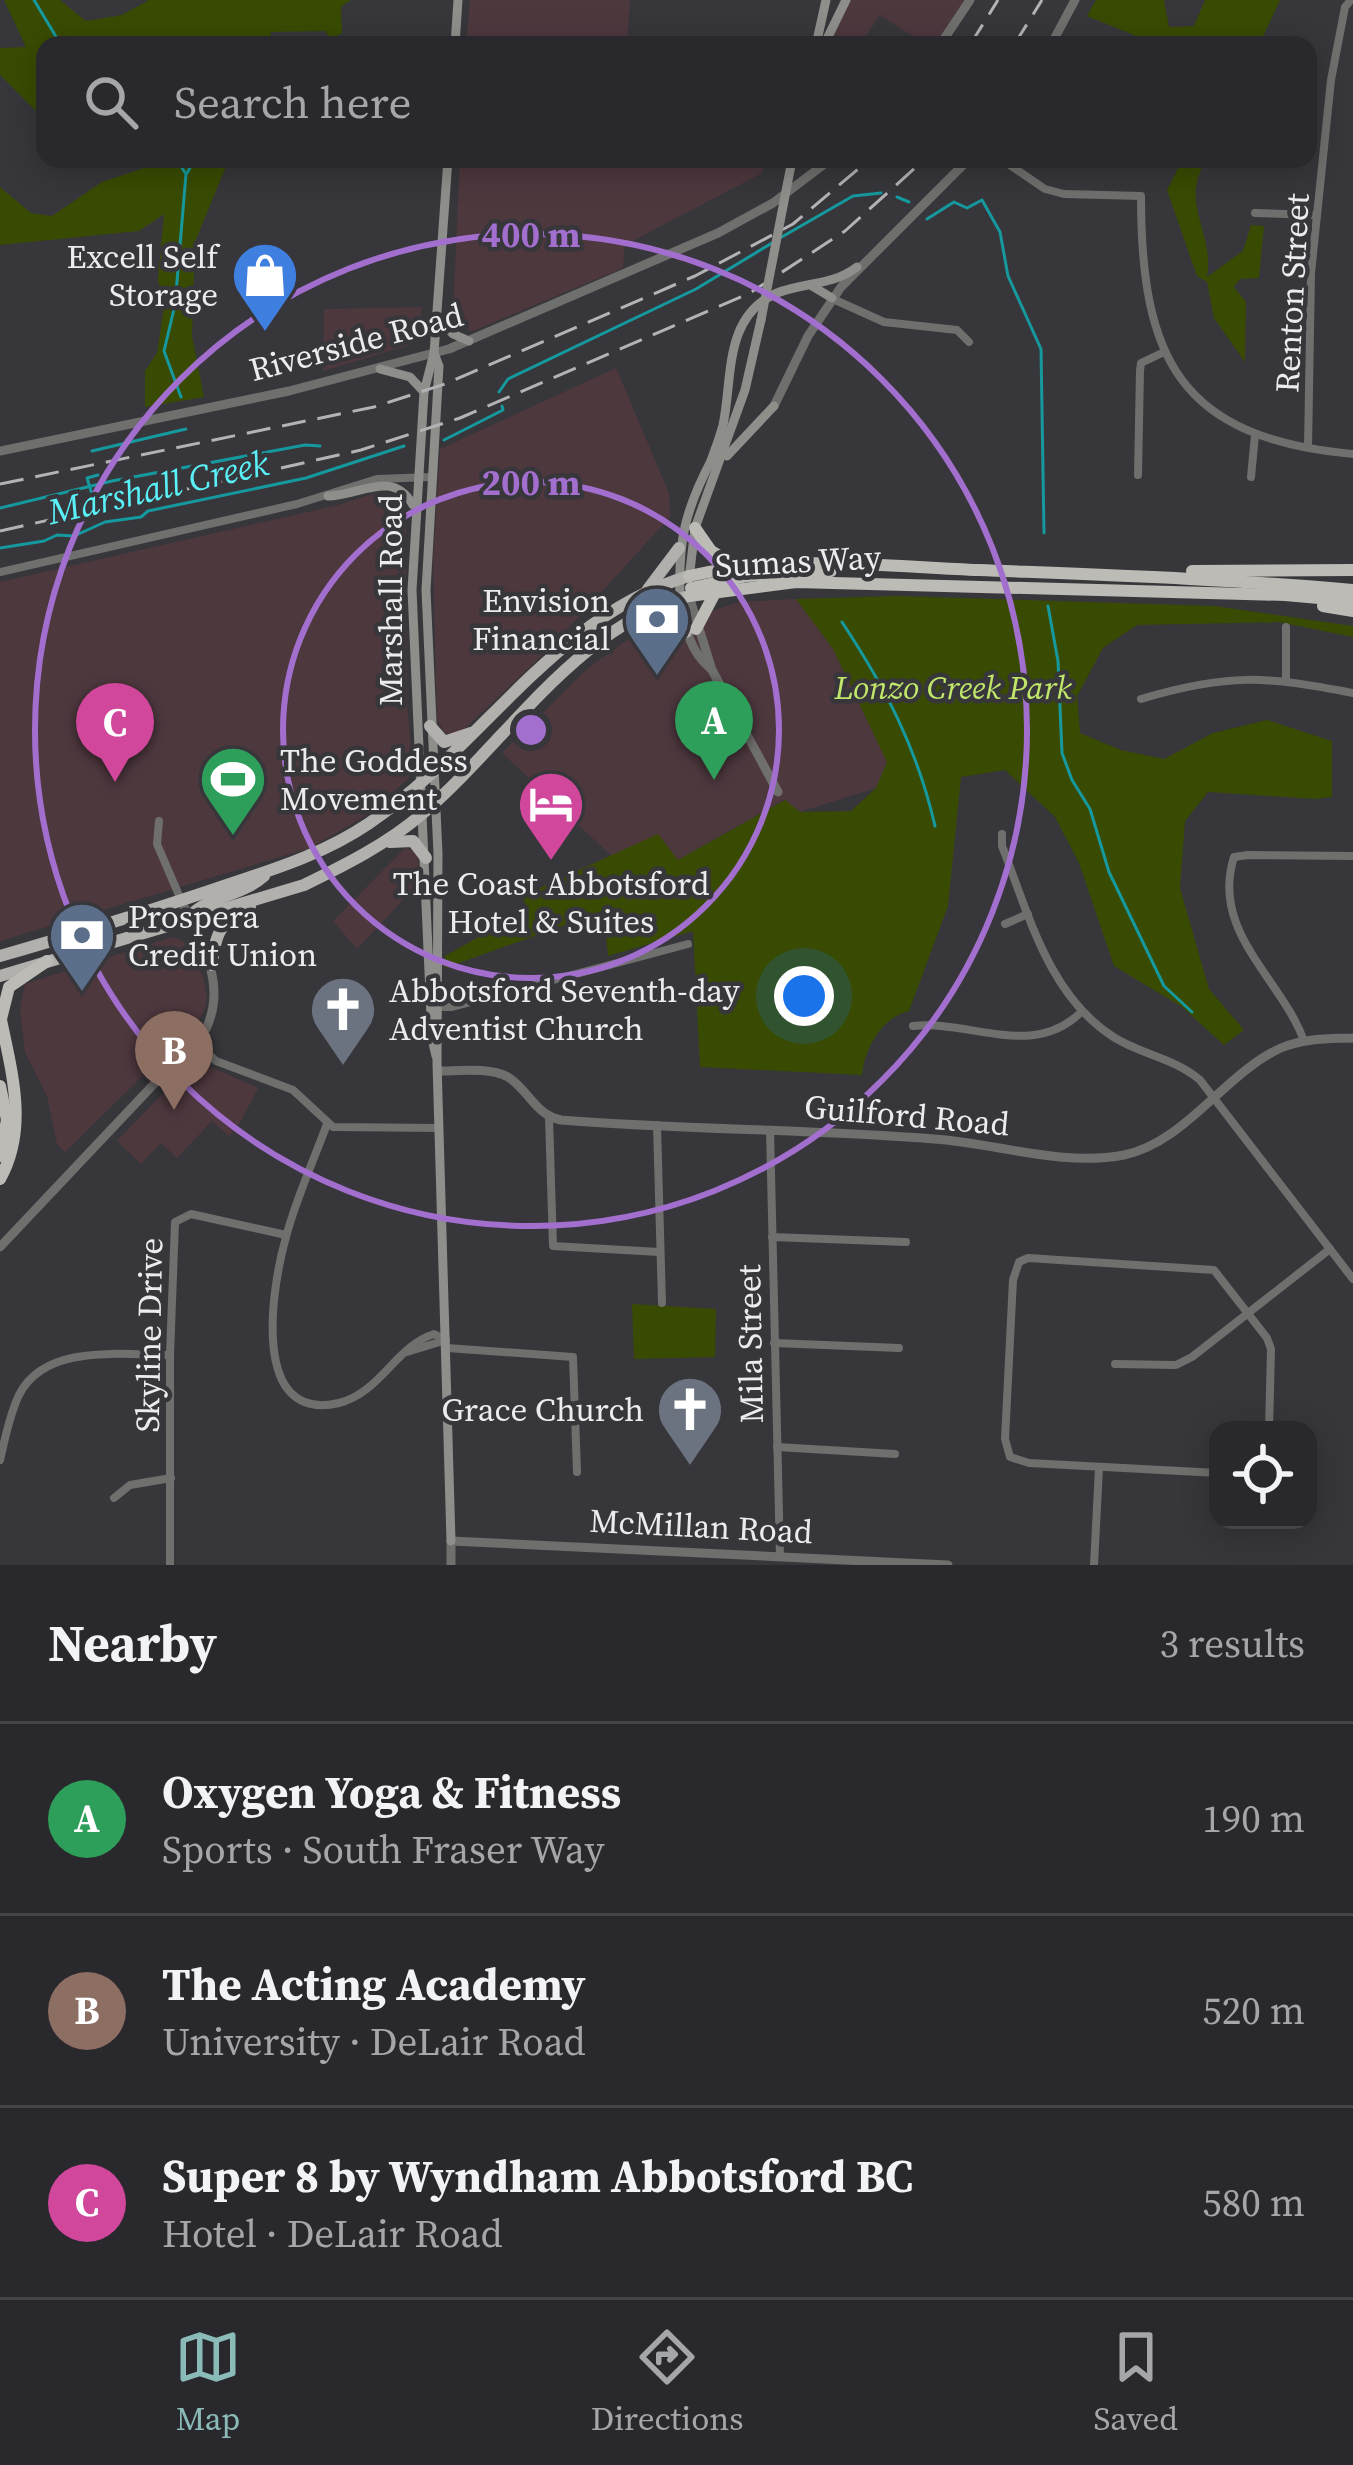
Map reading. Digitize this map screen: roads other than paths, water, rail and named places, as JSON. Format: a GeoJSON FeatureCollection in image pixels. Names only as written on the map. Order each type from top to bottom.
{"type":"FeatureCollection","features":[{"type":"Feature","properties":{"kind":"highway"},"geometry":{"type":"LineString","coordinates":[[695,528],[711,551],[735,566]]}},
{"type":"Feature","properties":{"kind":"highway"},"geometry":{"type":"LineString","coordinates":[[647,590],[679,548]]}},
{"type":"Feature","properties":{"kind":"highway","name":"Sumas Way"},"geometry":{"type":"LineString","coordinates":[[0,976],[304,885],[377,846],[436,801],[575,661],[685,588],[735,566],[904,566],[1353,590]]}},
{"type":"Feature","properties":{"kind":"highway"},"geometry":{"type":"LineString","coordinates":[[685,588],[747,575],[904,566]]}},
{"type":"Feature","properties":{"kind":"highway"},"geometry":{"type":"LineString","coordinates":[[998,571],[1353,570]]}},
{"type":"Feature","properties":{"kind":"highway","name":"Sumas Way"},"geometry":{"type":"LineString","coordinates":[[0,956],[270,872],[338,843],[434,773],[574,634],[647,590],[873,582],[1353,601]]}},
{"type":"Feature","properties":{"kind":"highway"},"geometry":{"type":"LineString","coordinates":[[641,615],[691,630],[717,589]]}},
{"type":"Feature","properties":{"kind":"highway"},"geometry":{"type":"LineString","coordinates":[[1149,590],[1353,611]]}},
{"type":"Feature","properties":{"kind":"highway"},"geometry":{"type":"LineString","coordinates":[[430,726],[444,742],[478,731]]}},
{"type":"Feature","properties":{"kind":"highway"},"geometry":{"type":"LineString","coordinates":[[377,846],[413,841],[425,858]]}},
{"type":"Feature","properties":{"kind":"highway"},"geometry":{"type":"LineString","coordinates":[[189,918],[202,905],[248,890],[270,872]]}},
{"type":"Feature","properties":{"kind":"highway"},"geometry":{"type":"LineString","coordinates":[[212,965],[221,924],[270,896]]}},
{"type":"Feature","properties":{"kind":"highway"},"geometry":{"type":"LineString","coordinates":[[0,1179],[12,1150],[17,1108],[1,1018],[9,987],[47,961]]}},
{"type":"Feature","properties":{"kind":"highway"},"geometry":{"type":"LineString","coordinates":[[0,1086],[7,1120],[0,1156]]}},
{"type":"Feature","properties":{"kind":"main road"},"geometry":{"type":"LineString","coordinates":[[456,36],[458,0]]}},
{"type":"Feature","properties":{"kind":"main road"},"geometry":{"type":"LineString","coordinates":[[821,36],[826,0]]}},
{"type":"Feature","properties":{"kind":"main road"},"geometry":{"type":"LineString","coordinates":[[825,36],[846,0]]}},
{"type":"Feature","properties":{"kind":"main road","name":"Marshall Road"},"geometry":{"type":"LineString","coordinates":[[436,1007],[414,673],[415,510],[424,392],[434,353],[447,168]]}},
{"type":"Feature","properties":{"kind":"main road"},"geometry":{"type":"LineString","coordinates":[[685,588],[695,528],[745,390],[790,168]]}},
{"type":"Feature","properties":{"kind":"main road"},"geometry":{"type":"LineString","coordinates":[[716,464],[734,341],[741,325],[774,294],[844,277],[857,267]]}},
{"type":"Feature","properties":{"kind":"main road"},"geometry":{"type":"LineString","coordinates":[[812,286],[832,298]]}},
{"type":"Feature","properties":{"kind":"main road"},"geometry":{"type":"LineString","coordinates":[[437,317],[453,334],[469,341]]}},
{"type":"Feature","properties":{"kind":"main road","name":"Marshall Road"},"geometry":{"type":"LineString","coordinates":[[434,353],[439,366],[426,590],[436,801],[436,1007],[451,1541]]}},
{"type":"Feature","properties":{"kind":"main road"},"geometry":{"type":"LineString","coordinates":[[380,369],[410,377],[424,392]]}},
{"type":"Feature","properties":{"kind":"main road"},"geometry":{"type":"LineString","coordinates":[[685,588],[679,548],[689,506],[716,464],[775,406]]}},
{"type":"Feature","properties":{"kind":"main road"},"geometry":{"type":"LineString","coordinates":[[328,496],[387,484],[402,489],[415,510]]}},
{"type":"Feature","properties":{"kind":"street"},"geometry":{"type":"LineString","coordinates":[[946,36],[970,0]]}},
{"type":"Feature","properties":{"kind":"street"},"geometry":{"type":"LineString","coordinates":[[1056,36],[1075,0]]}},
{"type":"Feature","properties":{"kind":"street","name":"Renton Street"},"geometry":{"type":"LineString","coordinates":[[1308,447],[1311,273],[1331,80],[1350,0]]}},
{"type":"Feature","properties":{"kind":"street","name":"Riverside Road"},"geometry":{"type":"LineString","coordinates":[[0,451],[380,369],[469,341],[718,233],[773,203],[820,168]]}},
{"type":"Feature","properties":{"kind":"street"},"geometry":{"type":"LineString","coordinates":[[775,406],[832,298],[857,267],[960,168]]}},
{"type":"Feature","properties":{"kind":"street"},"geometry":{"type":"LineString","coordinates":[[1014,168],[1045,189],[1064,194],[1141,196],[1142,271],[1162,353],[1174,374],[1215,415],[1256,435],[1353,454]]}},
{"type":"Feature","properties":{"kind":"street"},"geometry":{"type":"LineString","coordinates":[[1255,213],[1317,215]]}},
{"type":"Feature","properties":{"kind":"street"},"geometry":{"type":"LineString","coordinates":[[832,298],[884,322],[957,330],[969,342]]}},
{"type":"Feature","properties":{"kind":"street"},"geometry":{"type":"LineString","coordinates":[[1138,475],[1141,364],[1162,353]]}},
{"type":"Feature","properties":{"kind":"street"},"geometry":{"type":"LineString","coordinates":[[1251,477],[1256,435]]}},
{"type":"Feature","properties":{"kind":"street"},"geometry":{"type":"LineString","coordinates":[[0,572],[328,496],[377,478],[431,477]]}},
{"type":"Feature","properties":{"kind":"street"},"geometry":{"type":"LineString","coordinates":[[685,588],[691,630],[778,792]]}},
{"type":"Feature","properties":{"kind":"street"},"geometry":{"type":"LineString","coordinates":[[1286,627],[1286,680]]}},
{"type":"Feature","properties":{"kind":"street"},"geometry":{"type":"LineString","coordinates":[[1141,699],[1196,682],[1238,678],[1286,680],[1353,694]]}},
{"type":"Feature","properties":{"kind":"street"},"geometry":{"type":"LineString","coordinates":[[0,1246],[195,1042],[213,1014],[216,982],[212,965],[157,844],[159,821]]}},
{"type":"Feature","properties":{"kind":"street"},"geometry":{"type":"LineString","coordinates":[[1002,834],[1002,846],[1055,976],[1080,1013],[1121,1042],[1180,1065],[1214,1097],[1353,1279]]}},
{"type":"Feature","properties":{"kind":"street"},"geometry":{"type":"LineString","coordinates":[[1304,1041],[1292,1012],[1244,945],[1229,897],[1230,869],[1234,857],[1353,856]]}},
{"type":"Feature","properties":{"kind":"street"},"geometry":{"type":"LineString","coordinates":[[1004,924],[1028,914]]}},
{"type":"Feature","properties":{"kind":"street"},"geometry":{"type":"LineString","coordinates":[[436,1007],[688,944]]}},
{"type":"Feature","properties":{"kind":"street"},"geometry":{"type":"LineString","coordinates":[[914,1026],[1034,1037],[1055,1031],[1080,1013]]}},
{"type":"Feature","properties":{"kind":"street","name":"Guilford Road"},"geometry":{"type":"LineString","coordinates":[[549,1118],[935,1138],[1029,1153],[1105,1157],[1151,1145],[1264,1058],[1304,1041],[1353,1038]]}},
{"type":"Feature","properties":{"kind":"street"},"geometry":{"type":"LineString","coordinates":[[195,1042],[216,1061],[302,1095],[327,1124],[340,1129],[439,1128]]}},
{"type":"Feature","properties":{"kind":"street"},"geometry":{"type":"LineString","coordinates":[[438,1067],[506,1076],[549,1118],[553,1246],[659,1252]]}},
{"type":"Feature","properties":{"kind":"street"},"geometry":{"type":"LineString","coordinates":[[327,1124],[286,1234],[278,1279],[274,1351],[277,1372],[292,1395],[317,1404],[346,1400],[380,1378],[405,1352],[447,1344],[573,1357],[577,1472]]}},
{"type":"Feature","properties":{"kind":"street"},"geometry":{"type":"LineString","coordinates":[[657,1125],[662,1303]]}},
{"type":"Feature","properties":{"kind":"street","name":"Mila Street"},"geometry":{"type":"LineString","coordinates":[[770,1130],[780,1557]]}},
{"type":"Feature","properties":{"kind":"street","name":"Skyline Drive"},"geometry":{"type":"LineString","coordinates":[[170,1565],[170,1355],[176,1222],[191,1214],[286,1234]]}},
{"type":"Feature","properties":{"kind":"street"},"geometry":{"type":"LineString","coordinates":[[772,1237],[906,1242]]}},
{"type":"Feature","properties":{"kind":"street"},"geometry":{"type":"LineString","coordinates":[[1115,1364],[1176,1365],[1192,1357],[1330,1249]]}},
{"type":"Feature","properties":{"kind":"street"},"geometry":{"type":"LineString","coordinates":[[1209,1473],[1018,1462],[1006,1449],[1013,1280],[1019,1262],[1028,1258],[1214,1270],[1249,1312],[1270,1349],[1270,1421]]}},
{"type":"Feature","properties":{"kind":"street"},"geometry":{"type":"LineString","coordinates":[[775,1342],[899,1348]]}},
{"type":"Feature","properties":{"kind":"street"},"geometry":{"type":"LineString","coordinates":[[0,1460],[22,1390],[37,1374],[78,1357],[170,1355]]}},
{"type":"Feature","properties":{"kind":"street"},"geometry":{"type":"LineString","coordinates":[[777,1447],[896,1454]]}},
{"type":"Feature","properties":{"kind":"street"},"geometry":{"type":"LineString","coordinates":[[1094,1565],[1099,1468]]}},
{"type":"Feature","properties":{"kind":"street"},"geometry":{"type":"LineString","coordinates":[[114,1498],[130,1485],[171,1478]]}},
{"type":"Feature","properties":{"kind":"street","name":"McMillan Road"},"geometry":{"type":"LineString","coordinates":[[451,1541],[948,1565]]}},
{"type":"Feature","properties":{"kind":"street","name":"Marshall Road"},"geometry":{"type":"LineString","coordinates":[[451,1541],[451,1565]]}},
{"type":"Feature","properties":{"kind":"waterway"},"geometry":{"type":"LineString","coordinates":[[34,0],[56,36]]}},
{"type":"Feature","properties":{"kind":"waterway"},"geometry":{"type":"LineString","coordinates":[[181,397],[164,351],[175,305],[186,174],[182,168]]}},
{"type":"Feature","properties":{"kind":"waterway"},"geometry":{"type":"LineString","coordinates":[[187,173],[190,168]]}},
{"type":"Feature","properties":{"kind":"waterway"},"geometry":{"type":"LineString","coordinates":[[780,238],[853,196],[881,193]]}},
{"type":"Feature","properties":{"kind":"waterway"},"geometry":{"type":"LineString","coordinates":[[897,197],[909,202]]}},
{"type":"Feature","properties":{"kind":"waterway"},"geometry":{"type":"LineString","coordinates":[[927,219],[954,202],[967,208],[982,200],[1000,232],[1008,276],[1041,349],[1044,533]]}},
{"type":"Feature","properties":{"kind":"waterway"},"geometry":{"type":"LineString","coordinates":[[499,392],[508,379],[696,289],[772,243]]}},
{"type":"Feature","properties":{"kind":"waterway"},"geometry":{"type":"LineString","coordinates":[[444,440],[503,410],[502,406]]}},
{"type":"Feature","properties":{"kind":"waterway"},"geometry":{"type":"LineString","coordinates":[[92,451],[186,429]]}},
{"type":"Feature","properties":{"kind":"waterway"},"geometry":{"type":"LineString","coordinates":[[0,508],[112,481],[320,446]]}},
{"type":"Feature","properties":{"kind":"waterway","name":"Marshall Creek"},"geometry":{"type":"LineString","coordinates":[[0,548],[57,535],[74,536],[148,511],[306,478],[404,446]]}},
{"type":"Feature","properties":{"kind":"waterway"},"geometry":{"type":"LineString","coordinates":[[95,504],[87,478],[98,475]]}},
{"type":"Feature","properties":{"kind":"waterway"},"geometry":{"type":"LineString","coordinates":[[1048,606],[1058,661],[1062,753],[1090,809],[1109,872],[1164,986],[1192,1012]]}},
{"type":"Feature","properties":{"kind":"waterway"},"geometry":{"type":"LineString","coordinates":[[842,622],[898,720],[935,826]]}},
{"type":"Feature","properties":{"kind":"railway"},"geometry":{"type":"LineString","coordinates":[[976,36],[998,0]]}},
{"type":"Feature","properties":{"kind":"railway"},"geometry":{"type":"LineString","coordinates":[[1020,36],[1042,0]]}},
{"type":"Feature","properties":{"kind":"railway"},"geometry":{"type":"LineString","coordinates":[[0,484],[374,407],[445,384],[695,276],[793,224],[859,168]]}},
{"type":"Feature","properties":{"kind":"railway"},"geometry":{"type":"LineString","coordinates":[[0,531],[361,450],[460,418],[750,293],[845,231],[915,168]]}},
{"type":"Feature","properties":{"kind":"place","name":"Excell Self Storage"},"geometry":{"type":"Point","coordinates":[265,334]}},
{"type":"Feature","properties":{"kind":"place","name":"Envision Financial"},"geometry":{"type":"Point","coordinates":[657,678]}},
{"type":"Feature","properties":{"kind":"place","name":"Oxygen Yoga & Fitness"},"geometry":{"type":"Point","coordinates":[714,780]}},
{"type":"Feature","properties":{"kind":"place","name":"Super 8 by Wyndham Abbotsford BC"},"geometry":{"type":"Point","coordinates":[115,782]}},
{"type":"Feature","properties":{"kind":"place","name":"The Goddess Movement"},"geometry":{"type":"Point","coordinates":[233,838]}},
{"type":"Feature","properties":{"kind":"place","name":"The Coast Abbotsford Hotel & Suites"},"geometry":{"type":"Point","coordinates":[551,863]}},
{"type":"Feature","properties":{"kind":"place","name":"Prospera Credit Union"},"geometry":{"type":"Point","coordinates":[82,994]}},
{"type":"Feature","properties":{"kind":"place","name":"Abbotsford Seventh-day Adventist Church"},"geometry":{"type":"Point","coordinates":[343,1068]}},
{"type":"Feature","properties":{"kind":"place","name":"The Acting Academy"},"geometry":{"type":"Point","coordinates":[174,1110]}},
{"type":"Feature","properties":{"kind":"place","name":"Grace Church"},"geometry":{"type":"Point","coordinates":[690,1468]}},
{"type":"Feature","properties":{"kind":"park label","name":"Lonzo Creek Park"},"geometry":{"type":"Point","coordinates":[953,687]}}]}
